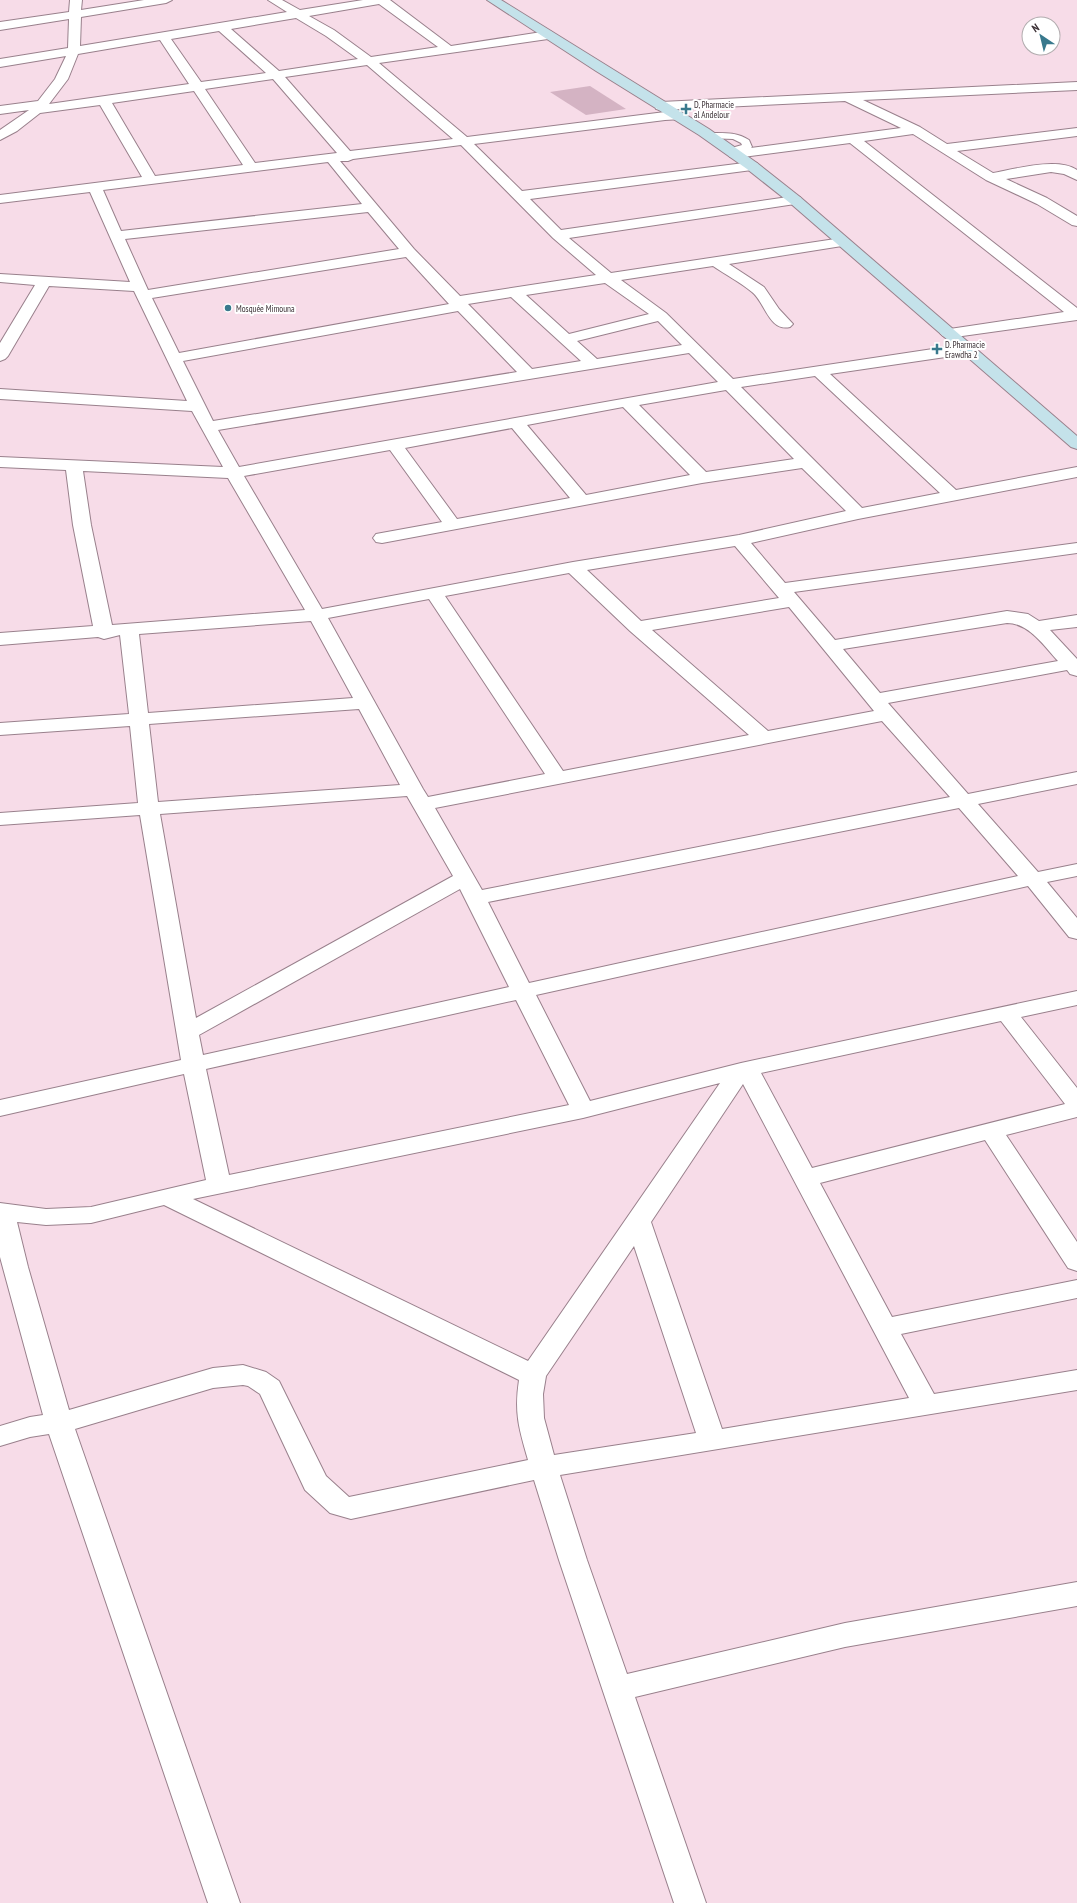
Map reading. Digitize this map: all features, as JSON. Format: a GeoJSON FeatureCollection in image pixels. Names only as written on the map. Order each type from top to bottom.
{"type":"FeatureCollection","features":[{"type":"Feature","properties":{"kind":"street"},"geometry":{"type":"LineString","coordinates":[[0,136],[14,128],[40,107],[57,88],[73,52],[76,0]]}},
{"type":"Feature","properties":{"kind":"street"},"geometry":{"type":"LineString","coordinates":[[0,26],[166,0]]}},
{"type":"Feature","properties":{"kind":"street"},"geometry":{"type":"LineString","coordinates":[[274,0],[330,33],[370,62],[465,142],[558,235],[608,278],[630,292],[660,316],[731,384],[858,514]]}},
{"type":"Feature","properties":{"kind":"street"},"geometry":{"type":"LineString","coordinates":[[0,63],[382,0],[448,49]]}},
{"type":"Feature","properties":{"kind":"street"},"geometry":{"type":"LineString","coordinates":[[493,0],[710,136],[752,166],[795,200],[1077,444]]}},
{"type":"Feature","properties":{"kind":"street"},"geometry":{"type":"LineString","coordinates":[[222,27],[277,76],[348,157]]}},
{"type":"Feature","properties":{"kind":"street"},"geometry":{"type":"LineString","coordinates":[[0,110],[104,100],[277,76],[548,35]]}},
{"type":"Feature","properties":{"kind":"street"},"geometry":{"type":"LineString","coordinates":[[164,36],[252,168]]}},
{"type":"Feature","properties":{"kind":"street"},"geometry":{"type":"LineString","coordinates":[[661,106],[1057,87],[1075,92]]}},
{"type":"Feature","properties":{"kind":"street"},"geometry":{"type":"LineString","coordinates":[[846,97],[915,130],[946,148],[991,178],[1024,191],[1077,222]]}},
{"type":"Feature","properties":{"kind":"street"},"geometry":{"type":"LineString","coordinates":[[104,100],[151,181]]}},
{"type":"Feature","properties":{"kind":"street"},"geometry":{"type":"LineString","coordinates":[[0,199],[332,159],[665,116],[677,116]]}},
{"type":"Feature","properties":{"kind":"street"},"geometry":{"type":"LineString","coordinates":[[733,152],[915,130]]}},
{"type":"Feature","properties":{"kind":"street"},"geometry":{"type":"LineString","coordinates":[[946,148],[1077,132]]}},
{"type":"Feature","properties":{"kind":"street"},"geometry":{"type":"LineString","coordinates":[[852,138],[1077,315]]}},
{"type":"Feature","properties":{"kind":"street"},"geometry":{"type":"LineString","coordinates":[[332,159],[409,252],[527,374]]}},
{"type":"Feature","properties":{"kind":"street"},"geometry":{"type":"LineString","coordinates":[[519,196],[752,166]]}},
{"type":"Feature","properties":{"kind":"street"},"geometry":{"type":"LineString","coordinates":[[991,178],[1051,168],[1061,168],[1076,174]]}},
{"type":"Feature","properties":{"kind":"street"},"geometry":{"type":"LineString","coordinates":[[95,188],[116,236],[198,407],[465,878],[583,1110]]}},
{"type":"Feature","properties":{"kind":"street"},"geometry":{"type":"LineString","coordinates":[[558,235],[795,200]]}},
{"type":"Feature","properties":{"kind":"street"},"geometry":{"type":"LineString","coordinates":[[116,236],[372,207]]}},
{"type":"Feature","properties":{"kind":"street"},"geometry":{"type":"LineString","coordinates":[[175,358],[514,292],[842,242]]}},
{"type":"Feature","properties":{"kind":"street"},"geometry":{"type":"LineString","coordinates":[[0,278],[142,291],[409,252]]}},
{"type":"Feature","properties":{"kind":"street"},"geometry":{"type":"LineString","coordinates":[[715,261],[760,290],[772,312],[785,324]]}},
{"type":"Feature","properties":{"kind":"street"},"geometry":{"type":"LineString","coordinates":[[0,356],[44,281]]}},
{"type":"Feature","properties":{"kind":"street"},"geometry":{"type":"LineString","coordinates":[[514,292],[592,363]]}},
{"type":"Feature","properties":{"kind":"street"},"geometry":{"type":"LineString","coordinates":[[948,333],[1077,315]]}},
{"type":"Feature","properties":{"kind":"street"},"geometry":{"type":"LineString","coordinates":[[566,339],[660,316]]}},
{"type":"Feature","properties":{"kind":"street"},"geometry":{"type":"LineString","coordinates":[[210,426],[592,363],[693,348]]}},
{"type":"Feature","properties":{"kind":"street"},"geometry":{"type":"LineString","coordinates":[[0,462],[234,472],[283,465],[731,384],[966,349]]}},
{"type":"Feature","properties":{"kind":"street"},"geometry":{"type":"LineString","coordinates":[[818,371],[953,496]]}},
{"type":"Feature","properties":{"kind":"street"},"geometry":{"type":"LineString","coordinates":[[0,394],[198,407]]}},
{"type":"Feature","properties":{"kind":"street"},"geometry":{"type":"LineString","coordinates":[[627,402],[702,478]]}},
{"type":"Feature","properties":{"kind":"street"},"geometry":{"type":"LineString","coordinates":[[516,422],[581,500]]}},
{"type":"Feature","properties":{"kind":"street"},"geometry":{"type":"LineString","coordinates":[[394,444],[452,524]]}},
{"type":"Feature","properties":{"kind":"street"},"geometry":{"type":"LineString","coordinates":[[382,538],[702,478],[806,462]]}},
{"type":"Feature","properties":{"kind":"street"},"geometry":{"type":"LineString","coordinates":[[74,465],[82,525],[104,633]]}},
{"type":"Feature","properties":{"kind":"street"},"geometry":{"type":"LineString","coordinates":[[0,639],[104,633],[317,615],[573,567],[739,540],[858,514],[1077,472]]}},
{"type":"Feature","properties":{"kind":"street"},"geometry":{"type":"LineString","coordinates":[[739,540],[962,801],[1033,879],[1077,932]]}},
{"type":"Feature","properties":{"kind":"street"},"geometry":{"type":"LineString","coordinates":[[637,626],[787,595],[1077,548]]}},
{"type":"Feature","properties":{"kind":"street"},"geometry":{"type":"LineString","coordinates":[[573,567],[637,626],[764,738]]}},
{"type":"Feature","properties":{"kind":"street"},"geometry":{"type":"LineString","coordinates":[[434,593],[558,778]]}},
{"type":"Feature","properties":{"kind":"street"},"geometry":{"type":"LineString","coordinates":[[830,646],[1008,617],[1022,619],[1034,627],[1074,667]]}},
{"type":"Feature","properties":{"kind":"street"},"geometry":{"type":"LineString","coordinates":[[1034,627],[1077,621]]}},
{"type":"Feature","properties":{"kind":"street"},"geometry":{"type":"LineString","coordinates":[[128,631],[149,808],[194,1065],[219,1185]]}},
{"type":"Feature","properties":{"kind":"street"},"geometry":{"type":"LineString","coordinates":[[0,819],[149,808],[418,797],[558,778],[764,738],[881,707],[1074,667]]}},
{"type":"Feature","properties":{"kind":"street"},"geometry":{"type":"LineString","coordinates":[[0,729],[365,703]]}},
{"type":"Feature","properties":{"kind":"street"},"geometry":{"type":"LineString","coordinates":[[475,898],[1077,778]]}},
{"type":"Feature","properties":{"kind":"street"},"geometry":{"type":"LineString","coordinates":[[0,1108],[523,992],[954,894],[1077,870]]}},
{"type":"Feature","properties":{"kind":"street"},"geometry":{"type":"LineString","coordinates":[[188,1032],[465,878]]}},
{"type":"Feature","properties":{"kind":"street"},"geometry":{"type":"LineString","coordinates":[[224,1903],[59,1423],[15,1267],[2,1212],[46,1217],[90,1215],[166,1196],[583,1110],[744,1070],[1077,998]]}},
{"type":"Feature","properties":{"kind":"street"},"geometry":{"type":"LineString","coordinates":[[1007,1014],[1077,1104]]}},
{"type":"Feature","properties":{"kind":"street"},"geometry":{"type":"LineString","coordinates":[[744,1070],[806,1178],[926,1405]]}},
{"type":"Feature","properties":{"kind":"street"},"geometry":{"type":"LineString","coordinates":[[690,1903],[573,1560],[544,1468],[530,1418],[530,1394],[533,1375],[744,1070]]}},
{"type":"Feature","properties":{"kind":"street"},"geometry":{"type":"LineString","coordinates":[[806,1178],[1077,1109]]}},
{"type":"Feature","properties":{"kind":"street"},"geometry":{"type":"LineString","coordinates":[[991,1131],[1077,1262]]}},
{"type":"Feature","properties":{"kind":"street"},"geometry":{"type":"LineString","coordinates":[[166,1196],[533,1375]]}},
{"type":"Feature","properties":{"kind":"street"},"geometry":{"type":"LineString","coordinates":[[639,1223],[712,1442]]}},
{"type":"Feature","properties":{"kind":"street"},"geometry":{"type":"LineString","coordinates":[[885,1328],[1077,1289]]}},
{"type":"Feature","properties":{"kind":"street"},"geometry":{"type":"LineString","coordinates":[[0,1436],[30,1427],[59,1423],[213,1378],[243,1375],[256,1379],[270,1388],[315,1483],[340,1505],[351,1508],[544,1468],[712,1442],[1077,1380]]}},
{"type":"Feature","properties":{"kind":"street"},"geometry":{"type":"LineString","coordinates":[[617,1689],[845,1635],[1077,1594]]}},
{"type":"Feature","properties":{"kind":"shaded area"},"geometry":{"type":"Polygon","coordinates":[[[590,86],[626,109],[586,115],[550,92],[590,86]]]}},
{"type":"Feature","properties":{"kind":"place","name":"D. Pharmacie al Andelour"},"geometry":{"type":"Point","coordinates":[686,109]}},
{"type":"Feature","properties":{"kind":"place","name":"Mosquée Mimouna"},"geometry":{"type":"Point","coordinates":[228,308]}},
{"type":"Feature","properties":{"kind":"place","name":"D. Pharmacie Erawdha 2"},"geometry":{"type":"Point","coordinates":[937,349]}}]}
